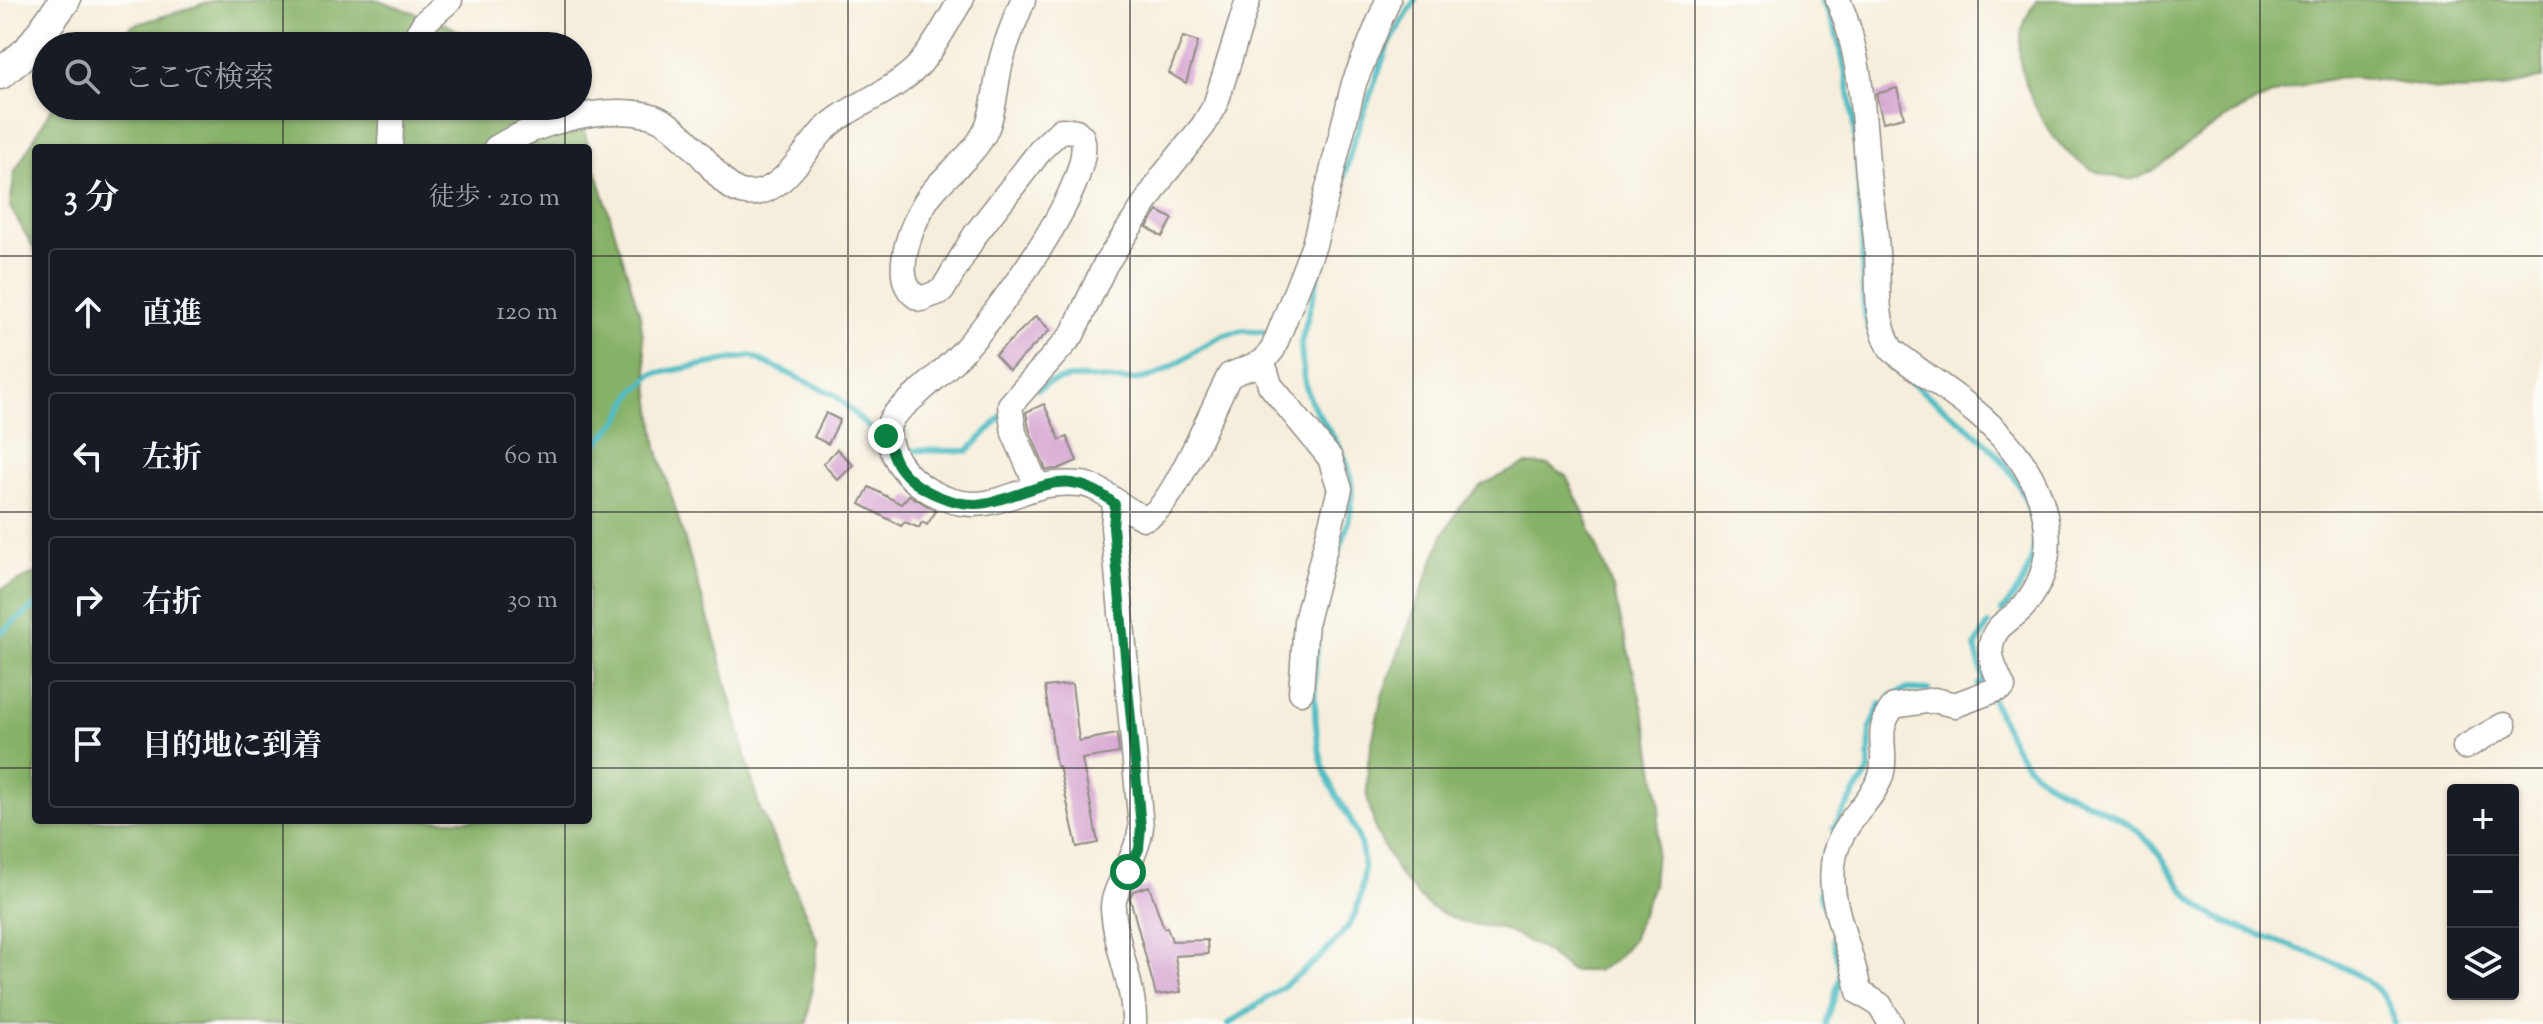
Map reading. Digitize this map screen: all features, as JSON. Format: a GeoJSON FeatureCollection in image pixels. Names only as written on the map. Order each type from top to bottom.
{"type":"FeatureCollection","features":[{"type":"Feature","properties":{"kind":"street"},"geometry":{"type":"LineString","coordinates":[[42,32],[65,0]]}},
{"type":"Feature","properties":{"kind":"street"},"geometry":{"type":"LineString","coordinates":[[419,32],[424,23],[450,0]]}},
{"type":"Feature","properties":{"kind":"street"},"geometry":{"type":"LineString","coordinates":[[592,115],[649,115],[678,133],[730,187],[745,193],[756,192],[770,187],[795,167],[833,122],[917,67],[961,0]]}},
{"type":"Feature","properties":{"kind":"street"},"geometry":{"type":"LineString","coordinates":[[1023,0],[1001,58],[992,115],[978,145],[933,191],[907,246],[902,269],[908,290],[913,296],[927,299],[942,291],[975,235],[1029,164],[1061,130],[1076,131],[1082,137],[1083,166],[1066,201],[1005,303],[962,353],[893,416],[886,436],[894,454],[928,491],[967,502],[984,503],[1037,486],[1084,484],[1144,518],[1158,514],[1176,487],[1230,375],[1268,355]]}},
{"type":"Feature","properties":{"kind":"street"},"geometry":{"type":"LineString","coordinates":[[1037,486],[1010,413],[1072,335],[1105,265],[1163,176],[1209,116],[1248,0]]}},
{"type":"Feature","properties":{"kind":"street"},"geometry":{"type":"LineString","coordinates":[[1301,692],[1306,621],[1340,489],[1330,458],[1270,385],[1268,355],[1314,245],[1354,83],[1388,0]]}},
{"type":"Feature","properties":{"kind":"street"},"geometry":{"type":"LineString","coordinates":[[1838,0],[1848,31],[1864,109],[1877,252],[1877,303],[1884,337],[1891,349],[1992,426],[2029,474],[2048,520],[2045,568],[2037,587],[2022,608],[1996,630],[1992,641],[1993,661],[2003,687],[1955,705],[1934,700],[1894,706],[1884,721],[1880,738],[1880,778],[1839,840],[1833,896],[1855,962],[1859,992],[1880,1005],[1891,1024]]}},
{"type":"Feature","properties":{"kind":"street"},"geometry":{"type":"LineString","coordinates":[[0,74],[32,45]]}},
{"type":"Feature","properties":{"kind":"street"},"geometry":{"type":"LineString","coordinates":[[390,144],[391,120]]}},
{"type":"Feature","properties":{"kind":"street"},"geometry":{"type":"LineString","coordinates":[[506,144],[571,120]]}},
{"type":"Feature","properties":{"kind":"street"},"geometry":{"type":"LineString","coordinates":[[1115,504],[1113,527],[1141,827],[1139,849],[1113,906],[1132,993],[1134,1024]]}},
{"type":"Feature","properties":{"kind":"street"},"geometry":{"type":"LineString","coordinates":[[2465,747],[2504,725]]}},
{"type":"Feature","properties":{"kind":"green space"},"geometry":{"type":"Polygon","coordinates":[[[215,0],[379,0],[460,32],[124,32],[132,26],[215,0]]]}},
{"type":"Feature","properties":{"kind":"green space"},"geometry":{"type":"Polygon","coordinates":[[[2037,0],[2543,0],[2543,78],[2470,91],[2356,78],[2306,84],[2237,112],[2148,173],[2126,179],[2084,165],[2059,143],[2040,116],[2022,74],[2019,52],[2025,20],[2037,0]]]}},
{"type":"Feature","properties":{"kind":"green space"},"geometry":{"type":"Polygon","coordinates":[[[45,120],[581,120],[588,144],[32,144],[32,245],[10,207],[15,171],[45,120]]]}},
{"type":"Feature","properties":{"kind":"green space"},"geometry":{"type":"Polygon","coordinates":[[[592,157],[640,315],[657,448],[718,650],[759,806],[818,942],[807,1024],[0,1024],[0,590],[32,575],[32,824],[592,824],[592,157]]]}},
{"type":"Feature","properties":{"kind":"green space"},"geometry":{"type":"Polygon","coordinates":[[[1525,464],[1548,465],[1566,476],[1586,518],[1613,589],[1649,734],[1660,806],[1653,885],[1632,940],[1614,961],[1596,971],[1571,971],[1539,947],[1500,928],[1464,923],[1429,907],[1401,878],[1376,832],[1367,797],[1368,761],[1382,696],[1443,535],[1460,507],[1481,485],[1525,464]]]}},
{"type":"Feature","properties":{"kind":"building"},"geometry":{"type":"Polygon","coordinates":[[[1183,37],[1198,42],[1186,83],[1169,73],[1183,37]]]}},
{"type":"Feature","properties":{"kind":"building"},"geometry":{"type":"Polygon","coordinates":[[[1897,88],[1904,117],[1883,122],[1876,94],[1897,88]]]}},
{"type":"Feature","properties":{"kind":"building"},"geometry":{"type":"Polygon","coordinates":[[[1158,211],[1173,219],[1162,237],[1147,227],[1158,211]]]}},
{"type":"Feature","properties":{"kind":"building"},"geometry":{"type":"Polygon","coordinates":[[[1036,316],[1050,330],[1009,370],[995,355],[1036,316]]]}},
{"type":"Feature","properties":{"kind":"building"},"geometry":{"type":"Polygon","coordinates":[[[1044,404],[1060,440],[1067,437],[1077,461],[1058,469],[1046,470],[1029,429],[1026,412],[1044,404]]]}},
{"type":"Feature","properties":{"kind":"building"},"geometry":{"type":"Polygon","coordinates":[[[826,413],[840,420],[828,444],[814,437],[826,413]]]}},
{"type":"Feature","properties":{"kind":"building"},"geometry":{"type":"Polygon","coordinates":[[[837,449],[853,465],[838,480],[823,464],[837,449]]]}},
{"type":"Feature","properties":{"kind":"building"},"geometry":{"type":"Polygon","coordinates":[[[869,487],[901,504],[909,495],[936,511],[927,525],[922,522],[919,528],[905,522],[901,526],[860,504],[869,487]]]}},
{"type":"Feature","properties":{"kind":"building"},"geometry":{"type":"Polygon","coordinates":[[[1072,684],[1079,741],[1117,734],[1119,753],[1082,759],[1098,843],[1077,847],[1059,766],[1056,766],[1045,687],[1072,684]]]}},
{"type":"Feature","properties":{"kind":"building"},"geometry":{"type":"Polygon","coordinates":[[[1149,886],[1172,941],[1207,940],[1208,954],[1175,956],[1181,992],[1156,995],[1130,898],[1133,891],[1149,886]]]}},
{"type":"Feature","properties":{"kind":"waterway"},"geometry":{"type":"LineString","coordinates":[[1327,587],[1346,531],[1352,488],[1343,455],[1309,396],[1301,343],[1353,143],[1387,48],[1415,0]]}},
{"type":"Feature","properties":{"kind":"waterway"},"geometry":{"type":"LineString","coordinates":[[1822,0],[1841,51],[1852,115],[1861,212],[1863,294],[1870,334],[1895,369],[1987,444],[2014,477],[2032,517],[2033,555],[2018,591],[2002,611]]}},
{"type":"Feature","properties":{"kind":"waterway"},"geometry":{"type":"LineString","coordinates":[[1038,389],[1065,379],[1124,380],[1153,376],[1222,336],[1253,331],[1271,334]]}},
{"type":"Feature","properties":{"kind":"waterway"},"geometry":{"type":"LineString","coordinates":[[592,449],[619,419],[635,390],[653,374],[751,356],[835,395],[880,438]]}},
{"type":"Feature","properties":{"kind":"waterway"},"geometry":{"type":"LineString","coordinates":[[898,450],[968,451],[1006,412]]}},
{"type":"Feature","properties":{"kind":"waterway"},"geometry":{"type":"LineString","coordinates":[[1228,1024],[1292,980],[1336,941],[1352,921],[1361,892],[1363,861],[1359,840],[1324,769],[1316,729],[1315,667],[1321,606]]}},
{"type":"Feature","properties":{"kind":"waterway"},"geometry":{"type":"LineString","coordinates":[[0,633],[32,608]]}},
{"type":"Feature","properties":{"kind":"waterway"},"geometry":{"type":"LineString","coordinates":[[1978,685],[1984,681],[1975,647],[1988,625]]}},
{"type":"Feature","properties":{"kind":"waterway"},"geometry":{"type":"LineString","coordinates":[[1889,697],[1908,689],[1928,690]]}},
{"type":"Feature","properties":{"kind":"waterway"},"geometry":{"type":"LineString","coordinates":[[1991,697],[2026,764],[2060,789],[2135,829],[2204,910],[2344,968],[2369,983],[2387,1002],[2394,1024]]}},
{"type":"Feature","properties":{"kind":"waterway"},"geometry":{"type":"LineString","coordinates":[[1833,828],[1869,771],[1870,728],[1881,704]]}},
{"type":"Feature","properties":{"kind":"waterway"},"geometry":{"type":"LineString","coordinates":[[1825,850],[1820,895],[1826,913]]}},
{"type":"Feature","properties":{"kind":"waterway"},"geometry":{"type":"LineString","coordinates":[[1826,1024],[1841,975],[1833,939]]}},
{"type":"Feature","properties":{"kind":"route"},"geometry":{"type":"LineString","coordinates":[[886,436],[898,465],[928,491],[945,498],[984,503],[1045,484],[1084,484],[1097,489],[1115,504],[1113,527],[1137,752],[1141,827],[1139,849],[1128,872]]}}]}
